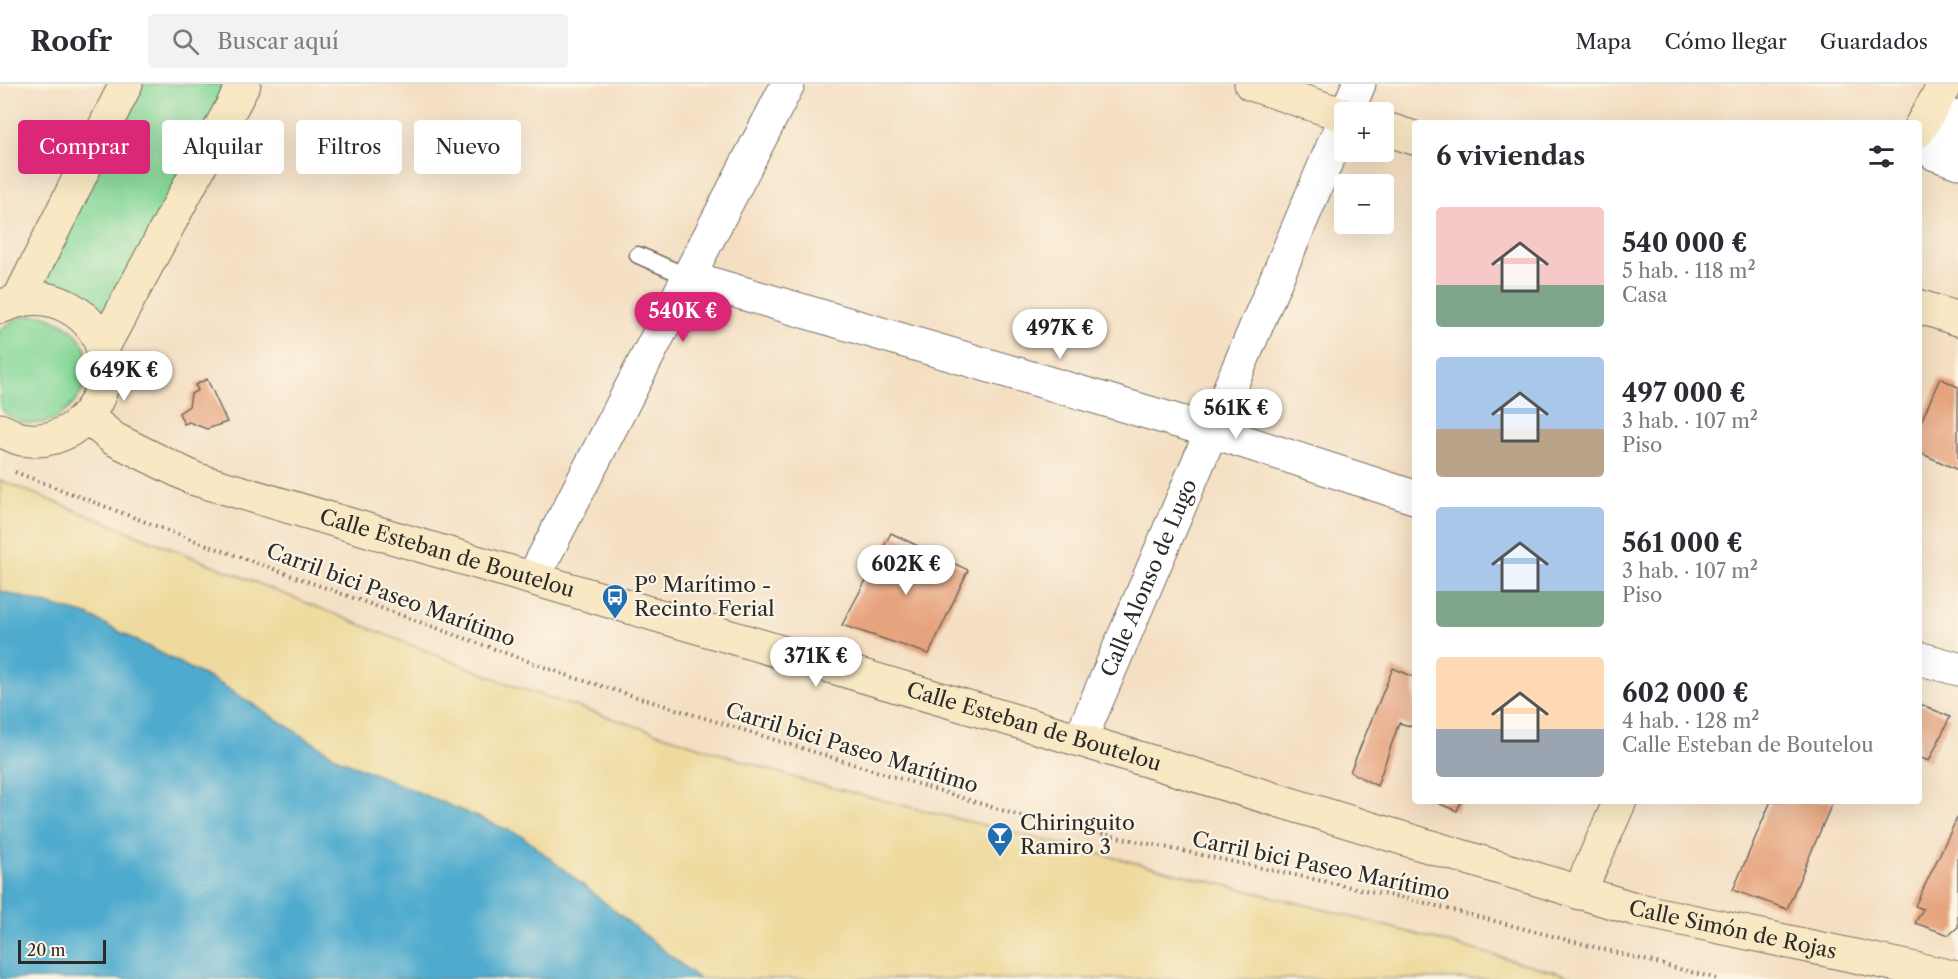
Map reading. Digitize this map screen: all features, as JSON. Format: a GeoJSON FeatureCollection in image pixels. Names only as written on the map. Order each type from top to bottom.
{"type":"FeatureCollection","features":[{"type":"Feature","properties":{"kind":"street"},"geometry":{"type":"LineString","coordinates":[[9,303],[126,84]]}},
{"type":"Feature","properties":{"kind":"street"},"geometry":{"type":"LineString","coordinates":[[103,348],[244,84]]}},
{"type":"Feature","properties":{"kind":"street"},"geometry":{"type":"LineString","coordinates":[[533,578],[788,84]]}},
{"type":"Feature","properties":{"kind":"street"},"geometry":{"type":"LineString","coordinates":[[1251,84],[1334,110]]}},
{"type":"Feature","properties":{"kind":"street"},"geometry":{"type":"LineString","coordinates":[[1351,102],[1359,84]]}},
{"type":"Feature","properties":{"kind":"street"},"geometry":{"type":"LineString","coordinates":[[1922,124],[1945,84]]}},
{"type":"Feature","properties":{"kind":"street"},"geometry":{"type":"LineString","coordinates":[[1958,116],[1935,154],[1958,162]]}},
{"type":"Feature","properties":{"kind":"street"},"geometry":{"type":"LineString","coordinates":[[1394,132],[1412,137]]}},
{"type":"Feature","properties":{"kind":"street","name":"Calle Alonso de Lugo"},"geometry":{"type":"LineString","coordinates":[[1080,740],[1334,143]]}},
{"type":"Feature","properties":{"kind":"street"},"geometry":{"type":"LineString","coordinates":[[688,278],[1211,431],[1412,497]]}},
{"type":"Feature","properties":{"kind":"street"},"geometry":{"type":"LineString","coordinates":[[0,430],[21,438],[45,439],[67,432],[87,417],[97,402],[104,385],[106,366],[103,348],[93,328],[79,313],[50,300],[9,303]]}},
{"type":"Feature","properties":{"kind":"street"},"geometry":{"type":"LineString","coordinates":[[1922,307],[1958,319]]}},
{"type":"Feature","properties":{"kind":"street","name":"Calle Esteban de Boutelou"},"geometry":{"type":"LineString","coordinates":[[87,417],[114,439],[195,479],[1080,740],[1580,893]]}},
{"type":"Feature","properties":{"kind":"street"},"geometry":{"type":"LineString","coordinates":[[1922,658],[1958,669]]}},
{"type":"Feature","properties":{"kind":"street"},"geometry":{"type":"LineString","coordinates":[[1580,893],[1619,804]]}},
{"type":"Feature","properties":{"kind":"street","name":"Calle Simón de Rojas"},"geometry":{"type":"LineString","coordinates":[[1580,893],[1635,909],[1958,978]]}},
{"type":"Feature","properties":{"kind":"lane"},"geometry":{"type":"LineString","coordinates":[[638,255],[688,278]]}},
{"type":"Feature","properties":{"kind":"path","name":"Carril bici Paseo Marítimo"},"geometry":{"type":"LineString","coordinates":[[10,470],[184,537],[569,676],[1024,817],[1425,903],[1718,979]]}},
{"type":"Feature","properties":{"kind":"green space"},"geometry":{"type":"Polygon","coordinates":[[[142,84],[228,84],[209,120],[162,120],[162,174],[181,174],[104,323],[39,283],[95,174],[150,174],[150,120],[123,120],[142,84]]]}},
{"type":"Feature","properties":{"kind":"green space"},"geometry":{"type":"Polygon","coordinates":[[[42,315],[71,330],[86,350],[88,373],[80,394],[65,412],[44,422],[22,422],[0,408],[0,329],[23,316],[42,315]]]}},
{"type":"Feature","properties":{"kind":"sand"},"geometry":{"type":"Polygon","coordinates":[[[0,480],[519,688],[805,781],[1334,912],[1582,979],[699,979],[522,836],[339,759],[222,685],[87,615],[0,591],[0,480]]]}},
{"type":"Feature","properties":{"kind":"water"},"geometry":{"type":"Polygon","coordinates":[[[0,591],[87,615],[222,685],[339,759],[522,836],[699,979],[0,979],[0,591]]]}},
{"type":"Feature","properties":{"kind":"building"},"geometry":{"type":"Polygon","coordinates":[[[1940,378],[1958,387],[1958,470],[1922,454],[1922,420],[1940,378]]]}},
{"type":"Feature","properties":{"kind":"building"},"geometry":{"type":"Polygon","coordinates":[[[207,379],[227,422],[207,429],[189,422],[184,424],[179,413],[189,406],[191,394],[198,390],[195,385],[207,379]]]}},
{"type":"Feature","properties":{"kind":"building"},"geometry":{"type":"Polygon","coordinates":[[[891,533],[968,570],[929,654],[842,625],[891,533]]]}},
{"type":"Feature","properties":{"kind":"building"},"geometry":{"type":"Polygon","coordinates":[[[1393,668],[1412,676],[1412,726],[1399,723],[1377,786],[1350,772],[1393,668]]]}},
{"type":"Feature","properties":{"kind":"building"},"geometry":{"type":"Polygon","coordinates":[[[1922,705],[1950,717],[1929,761],[1922,758],[1922,705]]]}},
{"type":"Feature","properties":{"kind":"building"},"geometry":{"type":"Polygon","coordinates":[[[1440,804],[1460,804],[1457,811],[1440,804]]]}},
{"type":"Feature","properties":{"kind":"building"},"geometry":{"type":"Polygon","coordinates":[[[1770,804],[1832,804],[1787,909],[1733,890],[1770,804]]]}},
{"type":"Feature","properties":{"kind":"building"},"geometry":{"type":"Polygon","coordinates":[[[1958,816],[1958,927],[1949,935],[1915,923],[1923,909],[1915,906],[1958,816]]]}},
{"type":"Feature","properties":{"kind":"place","name":"Pº Marítimo - Recinto Ferial"},"geometry":{"type":"Point","coordinates":[615,620]}},
{"type":"Feature","properties":{"kind":"place","name":"Chiringuito Ramiro 3"},"geometry":{"type":"Point","coordinates":[1000,858]}}]}
